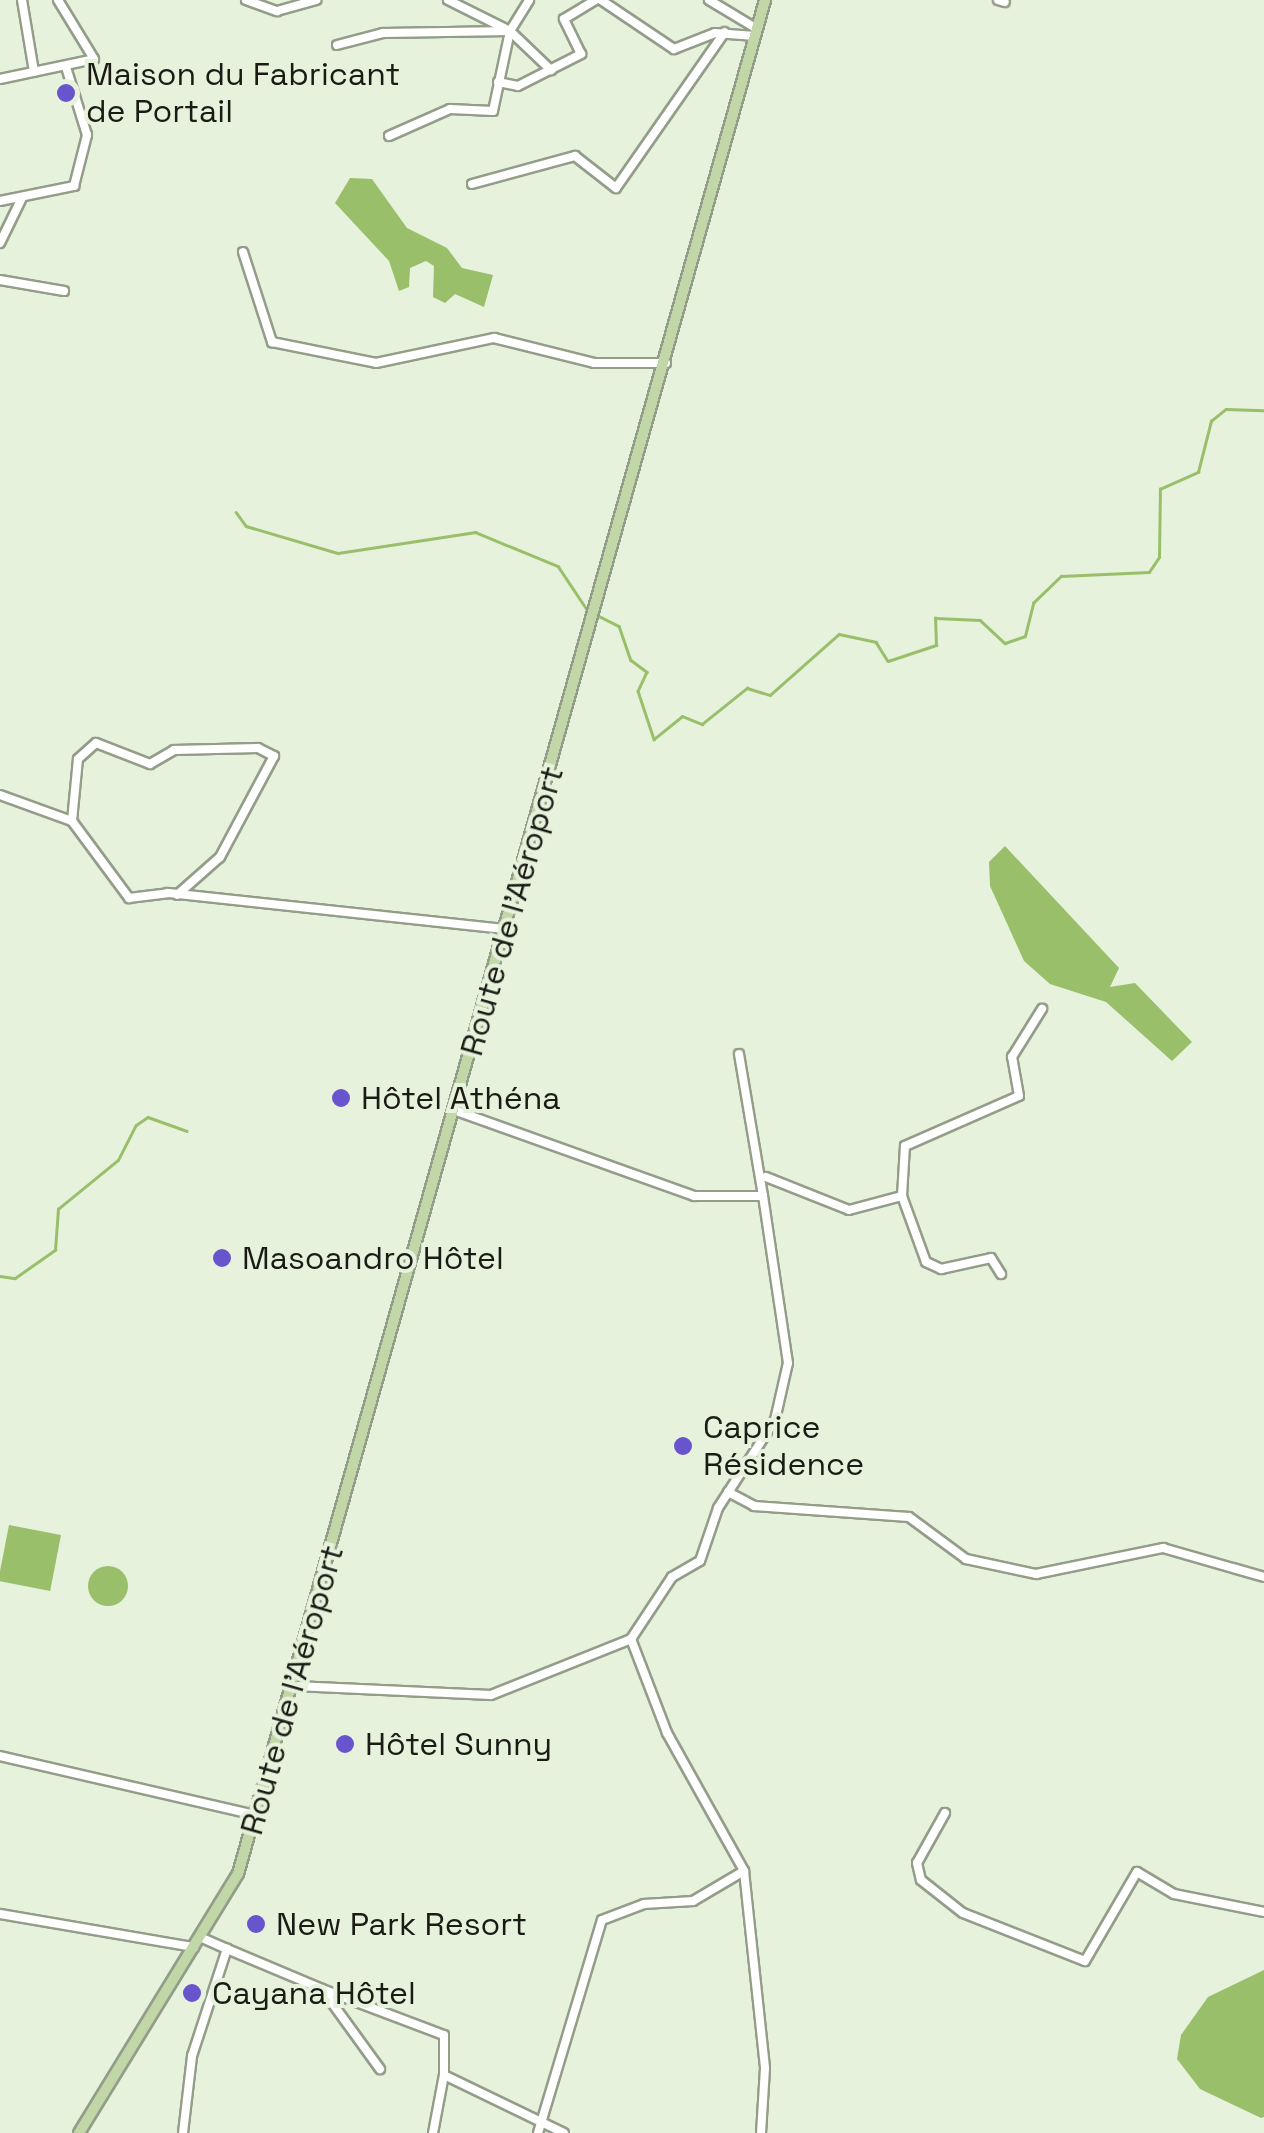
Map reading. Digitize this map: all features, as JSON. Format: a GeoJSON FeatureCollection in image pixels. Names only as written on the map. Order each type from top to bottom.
{"type":"FeatureCollection","features":[{"type":"Feature","properties":{"kind":"main road","name":"Route de l'Aéroport"},"geometry":{"type":"LineString","coordinates":[[79,2133],[238,1874],[460,1112],[506,929],[765,0]]}},
{"type":"Feature","properties":{"kind":"street"},"geometry":{"type":"LineString","coordinates":[[22,0],[34,72]]}},
{"type":"Feature","properties":{"kind":"street"},"geometry":{"type":"LineString","coordinates":[[0,79],[94,59],[58,0]]}},
{"type":"Feature","properties":{"kind":"street"},"geometry":{"type":"LineString","coordinates":[[246,0],[277,11],[316,0]]}},
{"type":"Feature","properties":{"kind":"street"},"geometry":{"type":"LineString","coordinates":[[448,0],[510,31],[551,70]]}},
{"type":"Feature","properties":{"kind":"street"},"geometry":{"type":"LineString","coordinates":[[389,136],[450,109],[493,111],[510,31],[530,0]]}},
{"type":"Feature","properties":{"kind":"street"},"geometry":{"type":"LineString","coordinates":[[498,82],[518,86],[582,54],[564,19],[598,0],[674,49],[725,32],[756,32]]}},
{"type":"Feature","properties":{"kind":"street"},"geometry":{"type":"LineString","coordinates":[[709,0],[756,32]]}},
{"type":"Feature","properties":{"kind":"street"},"geometry":{"type":"LineString","coordinates":[[337,45],[383,33],[394,40],[510,31]]}},
{"type":"Feature","properties":{"kind":"street"},"geometry":{"type":"LineString","coordinates":[[472,184],[576,156],[616,188],[725,32]]}},
{"type":"Feature","properties":{"kind":"street"},"geometry":{"type":"LineString","coordinates":[[0,201],[21,200],[74,186],[87,135],[66,68]]}},
{"type":"Feature","properties":{"kind":"street"},"geometry":{"type":"LineString","coordinates":[[0,244],[21,200]]}},
{"type":"Feature","properties":{"kind":"street"},"geometry":{"type":"LineString","coordinates":[[243,252],[272,342],[376,363],[494,338],[594,364],[666,364]]}},
{"type":"Feature","properties":{"kind":"street"},"geometry":{"type":"LineString","coordinates":[[0,280],[64,291]]}},
{"type":"Feature","properties":{"kind":"street"},"geometry":{"type":"LineString","coordinates":[[72,820],[78,759],[96,743],[150,764],[174,750],[258,748],[274,756],[220,856],[173,894]]}},
{"type":"Feature","properties":{"kind":"street"},"geometry":{"type":"LineString","coordinates":[[1,796],[72,820],[129,898],[173,894],[506,929]]}},
{"type":"Feature","properties":{"kind":"street"},"geometry":{"type":"LineString","coordinates":[[1001,1274],[991,1258],[941,1269],[926,1262],[902,1196],[905,1146],[1019,1096],[1012,1058],[1042,1009]]}},
{"type":"Feature","properties":{"kind":"street"},"geometry":{"type":"LineString","coordinates":[[295,1686],[491,1695],[631,1638],[672,1577],[700,1561],[728,1492],[775,1420],[788,1363],[763,1196],[766,1177],[739,1054]]}},
{"type":"Feature","properties":{"kind":"street"},"geometry":{"type":"LineString","coordinates":[[460,1112],[694,1196],[763,1196]]}},
{"type":"Feature","properties":{"kind":"street"},"geometry":{"type":"LineString","coordinates":[[766,1177],[849,1210],[902,1196]]}},
{"type":"Feature","properties":{"kind":"street"},"geometry":{"type":"LineString","coordinates":[[728,1492],[754,1506],[909,1518],[966,1559],[1036,1574],[1163,1548],[1264,1577]]}},
{"type":"Feature","properties":{"kind":"street"},"geometry":{"type":"LineString","coordinates":[[631,1638],[668,1733],[744,1871],[765,2068],[762,2133]]}},
{"type":"Feature","properties":{"kind":"street"},"geometry":{"type":"LineString","coordinates":[[0,1756],[256,1815]]}},
{"type":"Feature","properties":{"kind":"street"},"geometry":{"type":"LineString","coordinates":[[945,1813],[918,1863],[928,1888],[963,1913],[1084,1961],[1137,1872],[1174,1894],[1264,1912]]}},
{"type":"Feature","properties":{"kind":"street"},"geometry":{"type":"LineString","coordinates":[[538,2128],[602,1920],[644,1904],[693,1901],[744,1871]]}},
{"type":"Feature","properties":{"kind":"street"},"geometry":{"type":"LineString","coordinates":[[0,1914],[228,1949],[444,2035],[444,2075],[434,2133]]}},
{"type":"Feature","properties":{"kind":"street"},"geometry":{"type":"LineString","coordinates":[[182,2133],[192,2056],[228,1949]]}},
{"type":"Feature","properties":{"kind":"street"},"geometry":{"type":"LineString","coordinates":[[322,1988],[380,2069]]}},
{"type":"Feature","properties":{"kind":"street"},"geometry":{"type":"LineString","coordinates":[[444,2075],[538,2128],[564,2133]]}},
{"type":"Feature","properties":{"kind":"shaded area"},"geometry":{"type":"Polygon","coordinates":[[[350,178],[372,179],[407,228],[447,248],[462,268],[493,275],[484,307],[455,294],[445,303],[433,297],[434,266],[426,261],[410,268],[409,287],[399,291],[389,261],[335,203],[350,178]]]}},
{"type":"Feature","properties":{"kind":"shaded area"},"geometry":{"type":"Polygon","coordinates":[[[1005,846],[1119,968],[1110,987],[1135,983],[1192,1042],[1172,1061],[1106,1002],[1050,984],[1024,961],[990,886],[989,862],[1005,846]]]}},
{"type":"Feature","properties":{"kind":"shaded area"},"geometry":{"type":"Polygon","coordinates":[[[9,1525],[61,1535],[50,1591],[0,1581],[9,1525]]]}},
{"type":"Feature","properties":{"kind":"shaded area"},"geometry":{"type":"Polygon","coordinates":[[[108,1566],[122,1572],[128,1586],[122,1600],[108,1606],[94,1600],[88,1586],[94,1572],[108,1566]]]}},
{"type":"Feature","properties":{"kind":"shaded area"},"geometry":{"type":"Polygon","coordinates":[[[1264,1970],[1261,2118],[1200,2089],[1177,2059],[1181,2035],[1208,1997],[1264,1970]]]}},
{"type":"Feature","properties":{"kind":"waterway"},"geometry":{"type":"LineString","coordinates":[[595,614],[619,626],[631,660],[647,672],[638,691],[654,739],[682,716],[702,724],[747,688],[770,695],[839,634],[876,642],[888,661],[936,645],[935,618],[980,620],[1005,643],[1025,636],[1033,603],[1061,576],[1149,572],[1159,557],[1160,489],[1198,472],[1211,421],[1226,409],[1264,410]]}},
{"type":"Feature","properties":{"kind":"waterway"},"geometry":{"type":"LineString","coordinates":[[236,512],[246,526],[338,553],[475,532],[558,566],[588,611]]}},
{"type":"Feature","properties":{"kind":"waterway"},"geometry":{"type":"LineString","coordinates":[[0,1276],[15,1278],[55,1250],[58,1209],[118,1160],[136,1125],[148,1117],[187,1131]]}},
{"type":"Feature","properties":{"kind":"place","name":"Maison du Fabricant de Portail"},"geometry":{"type":"Point","coordinates":[66,93]}},
{"type":"Feature","properties":{"kind":"place","name":"Hôtel Athéna"},"geometry":{"type":"Point","coordinates":[341,1098]}},
{"type":"Feature","properties":{"kind":"place","name":"Masoandro Hôtel"},"geometry":{"type":"Point","coordinates":[222,1258]}},
{"type":"Feature","properties":{"kind":"place","name":"Caprice Résidence"},"geometry":{"type":"Point","coordinates":[683,1446]}},
{"type":"Feature","properties":{"kind":"place","name":"Hôtel Sunny"},"geometry":{"type":"Point","coordinates":[345,1744]}},
{"type":"Feature","properties":{"kind":"place","name":"New Park Resort"},"geometry":{"type":"Point","coordinates":[256,1924]}},
{"type":"Feature","properties":{"kind":"place","name":"Cayana Hôtel"},"geometry":{"type":"Point","coordinates":[192,1993]}}]}
